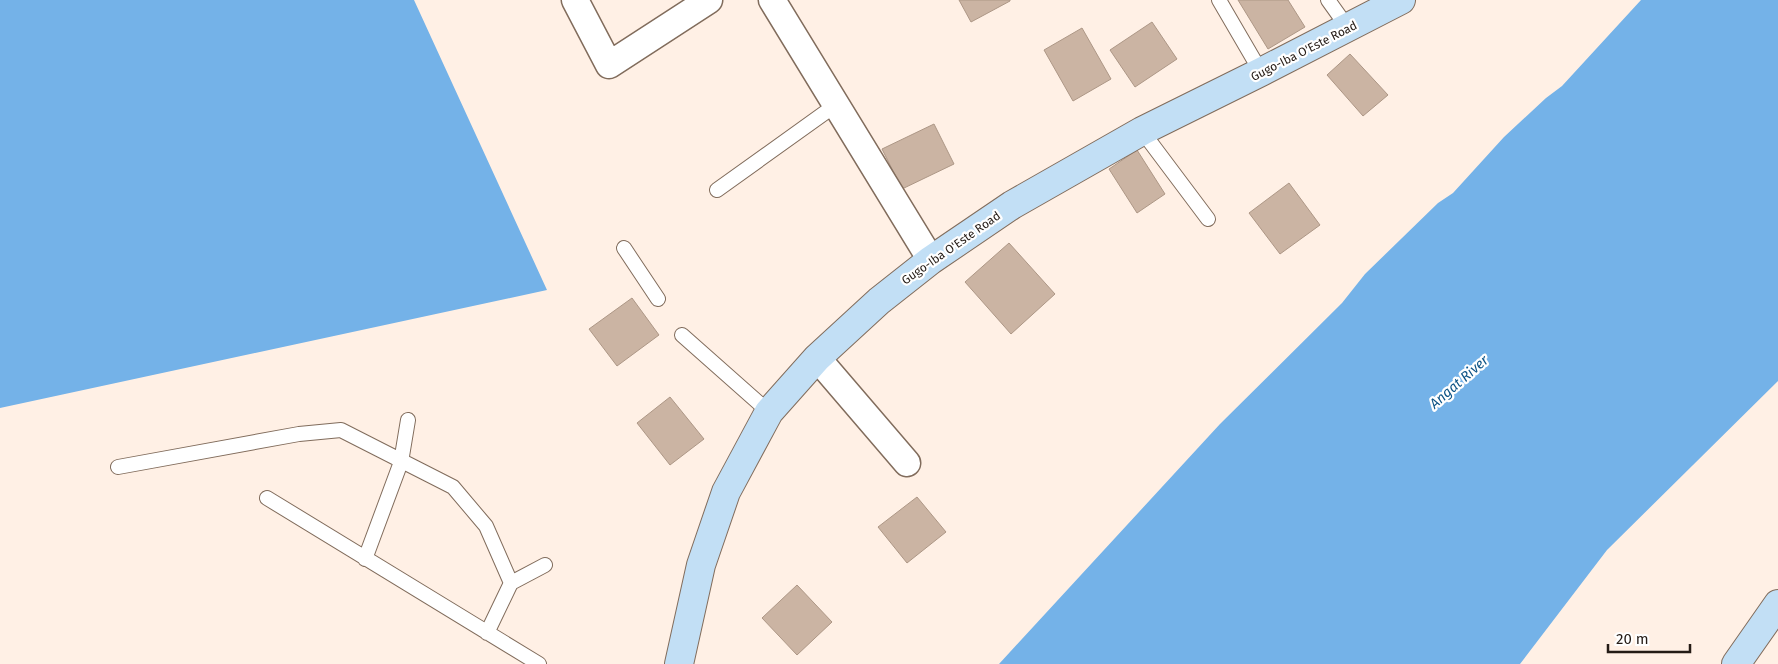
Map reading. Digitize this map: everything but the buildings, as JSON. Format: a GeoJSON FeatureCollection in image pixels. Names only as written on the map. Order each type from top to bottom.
{"type":"FeatureCollection","features":[{"type":"Feature","properties":{"kind":"main road","name":"Gugo-Iba O'Este Road"},"geometry":{"type":"LineString","coordinates":[[679,664],[701,565],[726,492],[769,412],[818,358],[879,301],[931,260],[1012,205],[1142,130],[1261,72],[1401,0]]}},
{"type":"Feature","properties":{"kind":"main road"},"geometry":{"type":"LineString","coordinates":[[1736,664],[1778,604]]}},
{"type":"Feature","properties":{"kind":"street"},"geometry":{"type":"LineString","coordinates":[[575,0],[609,65],[709,0]]}},
{"type":"Feature","properties":{"kind":"street"},"geometry":{"type":"LineString","coordinates":[[772,0],[931,260]]}},
{"type":"Feature","properties":{"kind":"street"},"geometry":{"type":"LineString","coordinates":[[818,358],[907,463]]}},
{"type":"Feature","properties":{"kind":"lane"},"geometry":{"type":"LineString","coordinates":[[1219,0],[1261,72]]}},
{"type":"Feature","properties":{"kind":"lane"},"geometry":{"type":"LineString","coordinates":[[1328,0],[1348,28]]}},
{"type":"Feature","properties":{"kind":"lane"},"geometry":{"type":"LineString","coordinates":[[717,190],[837,104]]}},
{"type":"Feature","properties":{"kind":"lane"},"geometry":{"type":"LineString","coordinates":[[1142,130],[1208,218]]}},
{"type":"Feature","properties":{"kind":"lane"},"geometry":{"type":"LineString","coordinates":[[624,248],[658,299]]}},
{"type":"Feature","properties":{"kind":"lane"},"geometry":{"type":"LineString","coordinates":[[682,335],[769,412]]}},
{"type":"Feature","properties":{"kind":"lane"},"geometry":{"type":"LineString","coordinates":[[365,558],[401,462],[408,420]]}},
{"type":"Feature","properties":{"kind":"lane"},"geometry":{"type":"LineString","coordinates":[[118,467],[299,434],[341,430],[453,488],[486,526],[511,583]]}},
{"type":"Feature","properties":{"kind":"lane"},"geometry":{"type":"LineString","coordinates":[[267,498],[539,664]]}},
{"type":"Feature","properties":{"kind":"lane"},"geometry":{"type":"LineString","coordinates":[[487,633],[511,583],[545,565]]}},
{"type":"Feature","properties":{"kind":"water"},"geometry":{"type":"Polygon","coordinates":[[[0,0],[414,0],[547,290],[0,408],[0,0]]]}},
{"type":"Feature","properties":{"kind":"water","name":"Angat River"},"geometry":{"type":"Polygon","coordinates":[[[1641,0],[1778,0],[1778,381],[1607,550],[1520,664],[999,664],[1220,424],[1342,303],[1365,274],[1438,203],[1453,193],[1504,137],[1546,98],[1562,86],[1641,0]]]}}]}
